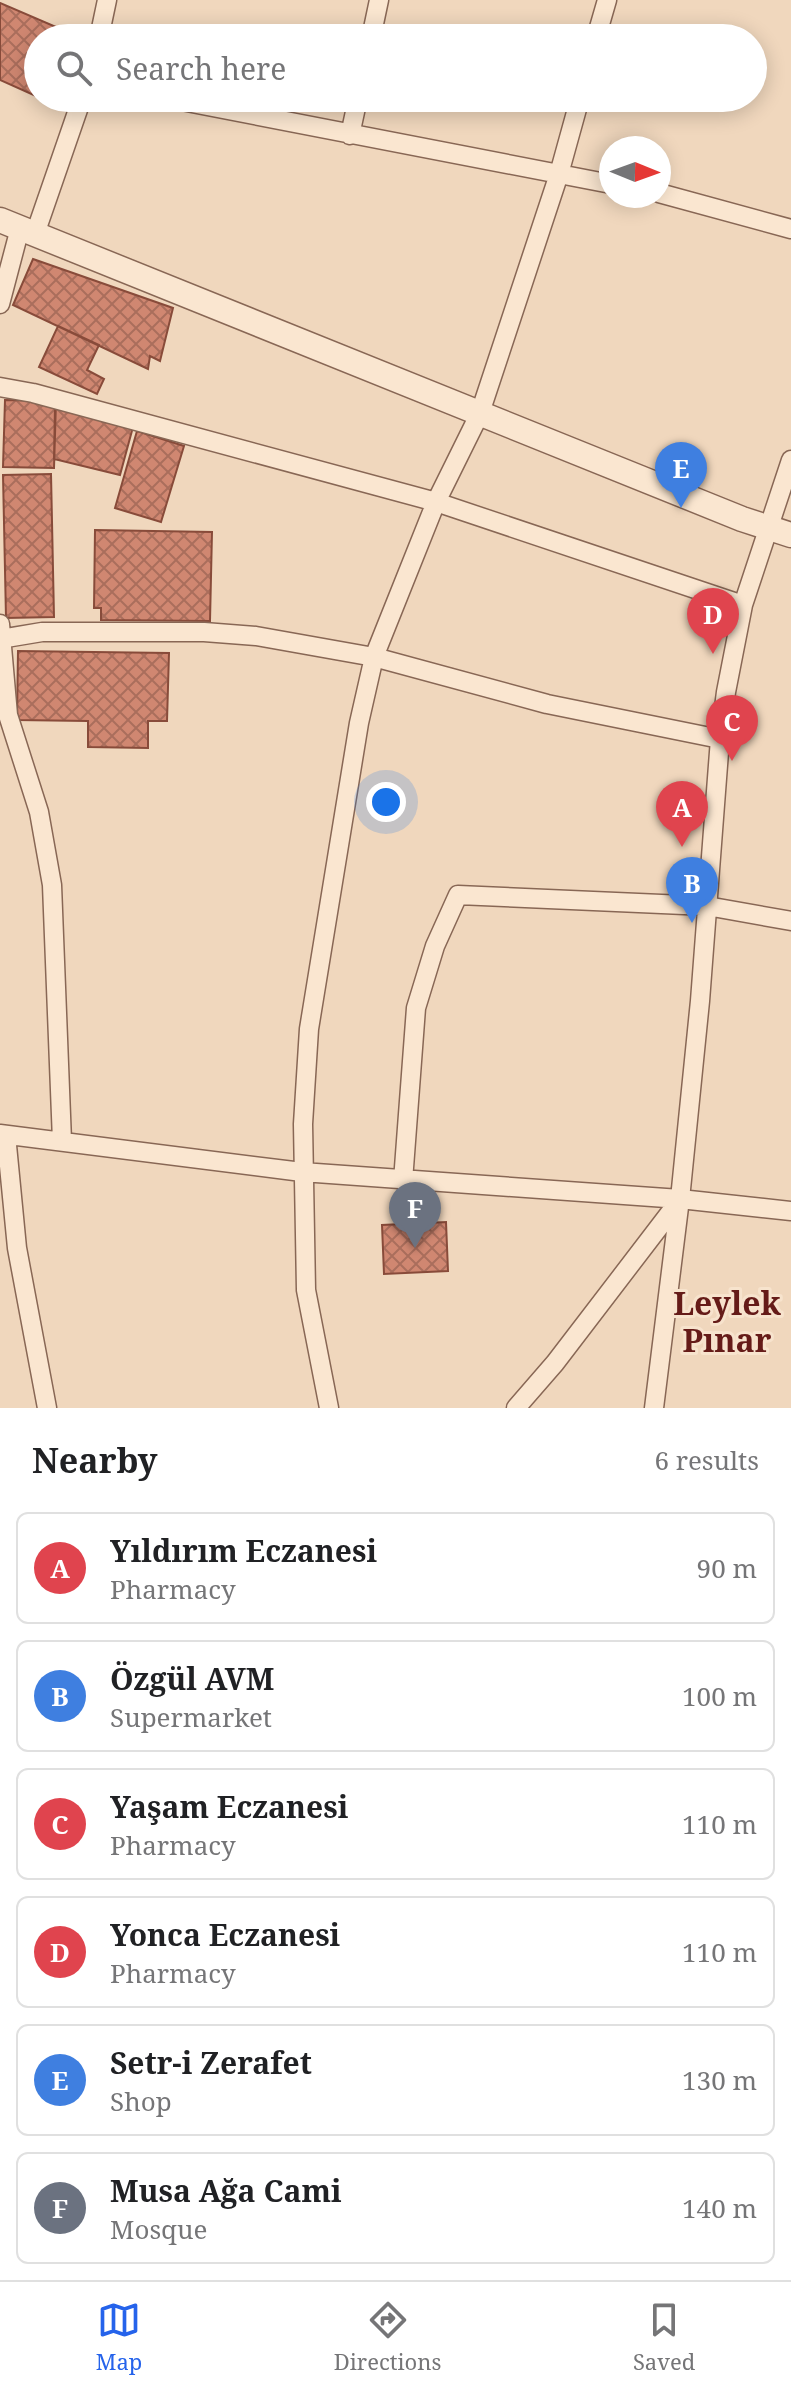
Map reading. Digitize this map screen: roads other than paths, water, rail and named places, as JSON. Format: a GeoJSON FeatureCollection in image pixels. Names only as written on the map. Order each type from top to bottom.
{"type":"FeatureCollection","features":[{"type":"Feature","properties":{"kind":"street"},"geometry":{"type":"LineString","coordinates":[[102,24],[107,0]]}},
{"type":"Feature","properties":{"kind":"street"},"geometry":{"type":"LineString","coordinates":[[374,24],[379,0]]}},
{"type":"Feature","properties":{"kind":"street"},"geometry":{"type":"LineString","coordinates":[[600,24],[607,0]]}},
{"type":"Feature","properties":{"kind":"street"},"geometry":{"type":"LineString","coordinates":[[0,304],[18,227],[75,112]]}},
{"type":"Feature","properties":{"kind":"street"},"geometry":{"type":"LineString","coordinates":[[236,112],[599,182]]}},
{"type":"Feature","properties":{"kind":"street"},"geometry":{"type":"LineString","coordinates":[[350,135],[355,112]]}},
{"type":"Feature","properties":{"kind":"street"},"geometry":{"type":"LineString","coordinates":[[329,1408],[306,1290],[302,1172],[309,1029],[356,738],[374,657],[436,502],[480,413],[559,174],[576,112]]}},
{"type":"Feature","properties":{"kind":"street"},"geometry":{"type":"LineString","coordinates":[[671,196],[791,229]]}},
{"type":"Feature","properties":{"kind":"street"},"geometry":{"type":"LineString","coordinates":[[18,227],[780,531]]}},
{"type":"Feature","properties":{"kind":"street"},"geometry":{"type":"LineString","coordinates":[[0,387],[48,397],[436,502],[743,605]]}},
{"type":"Feature","properties":{"kind":"street"},"geometry":{"type":"LineString","coordinates":[[654,1408],[680,1199],[720,739],[743,605],[780,531],[791,460]]}},
{"type":"Feature","properties":{"kind":"street"},"geometry":{"type":"LineString","coordinates":[[62,1141],[52,885],[39,812],[8,715],[1,634],[204,632],[256,636],[374,657],[547,704],[720,739]]}},
{"type":"Feature","properties":{"kind":"street"},"geometry":{"type":"LineString","coordinates":[[403,1181],[416,1008],[435,946],[458,895],[707,906],[791,921]]}},
{"type":"Feature","properties":{"kind":"street"},"geometry":{"type":"LineString","coordinates":[[47,1408],[17,1248],[3,1134],[302,1172],[680,1199],[791,1211]]}},
{"type":"Feature","properties":{"kind":"street"},"geometry":{"type":"LineString","coordinates":[[516,1408],[555,1363],[680,1199]]}},
{"type":"Feature","properties":{"kind":"place","name":"Setr-i Zerafet"},"geometry":{"type":"Point","coordinates":[681,508]}},
{"type":"Feature","properties":{"kind":"place","name":"Yonca Eczanesi"},"geometry":{"type":"Point","coordinates":[713,654]}},
{"type":"Feature","properties":{"kind":"place","name":"Yaşam Eczanesi"},"geometry":{"type":"Point","coordinates":[732,761]}},
{"type":"Feature","properties":{"kind":"place","name":"Yıldırım Eczanesi"},"geometry":{"type":"Point","coordinates":[682,847]}},
{"type":"Feature","properties":{"kind":"place","name":"Özgül AVM"},"geometry":{"type":"Point","coordinates":[692,923]}},
{"type":"Feature","properties":{"kind":"place","name":"Musa Ağa Cami"},"geometry":{"type":"Point","coordinates":[415,1248]}},
{"type":"Feature","properties":{"kind":"district","name":"Leylek Pınar"},"geometry":{"type":"Point","coordinates":[727,1322]}}]}
